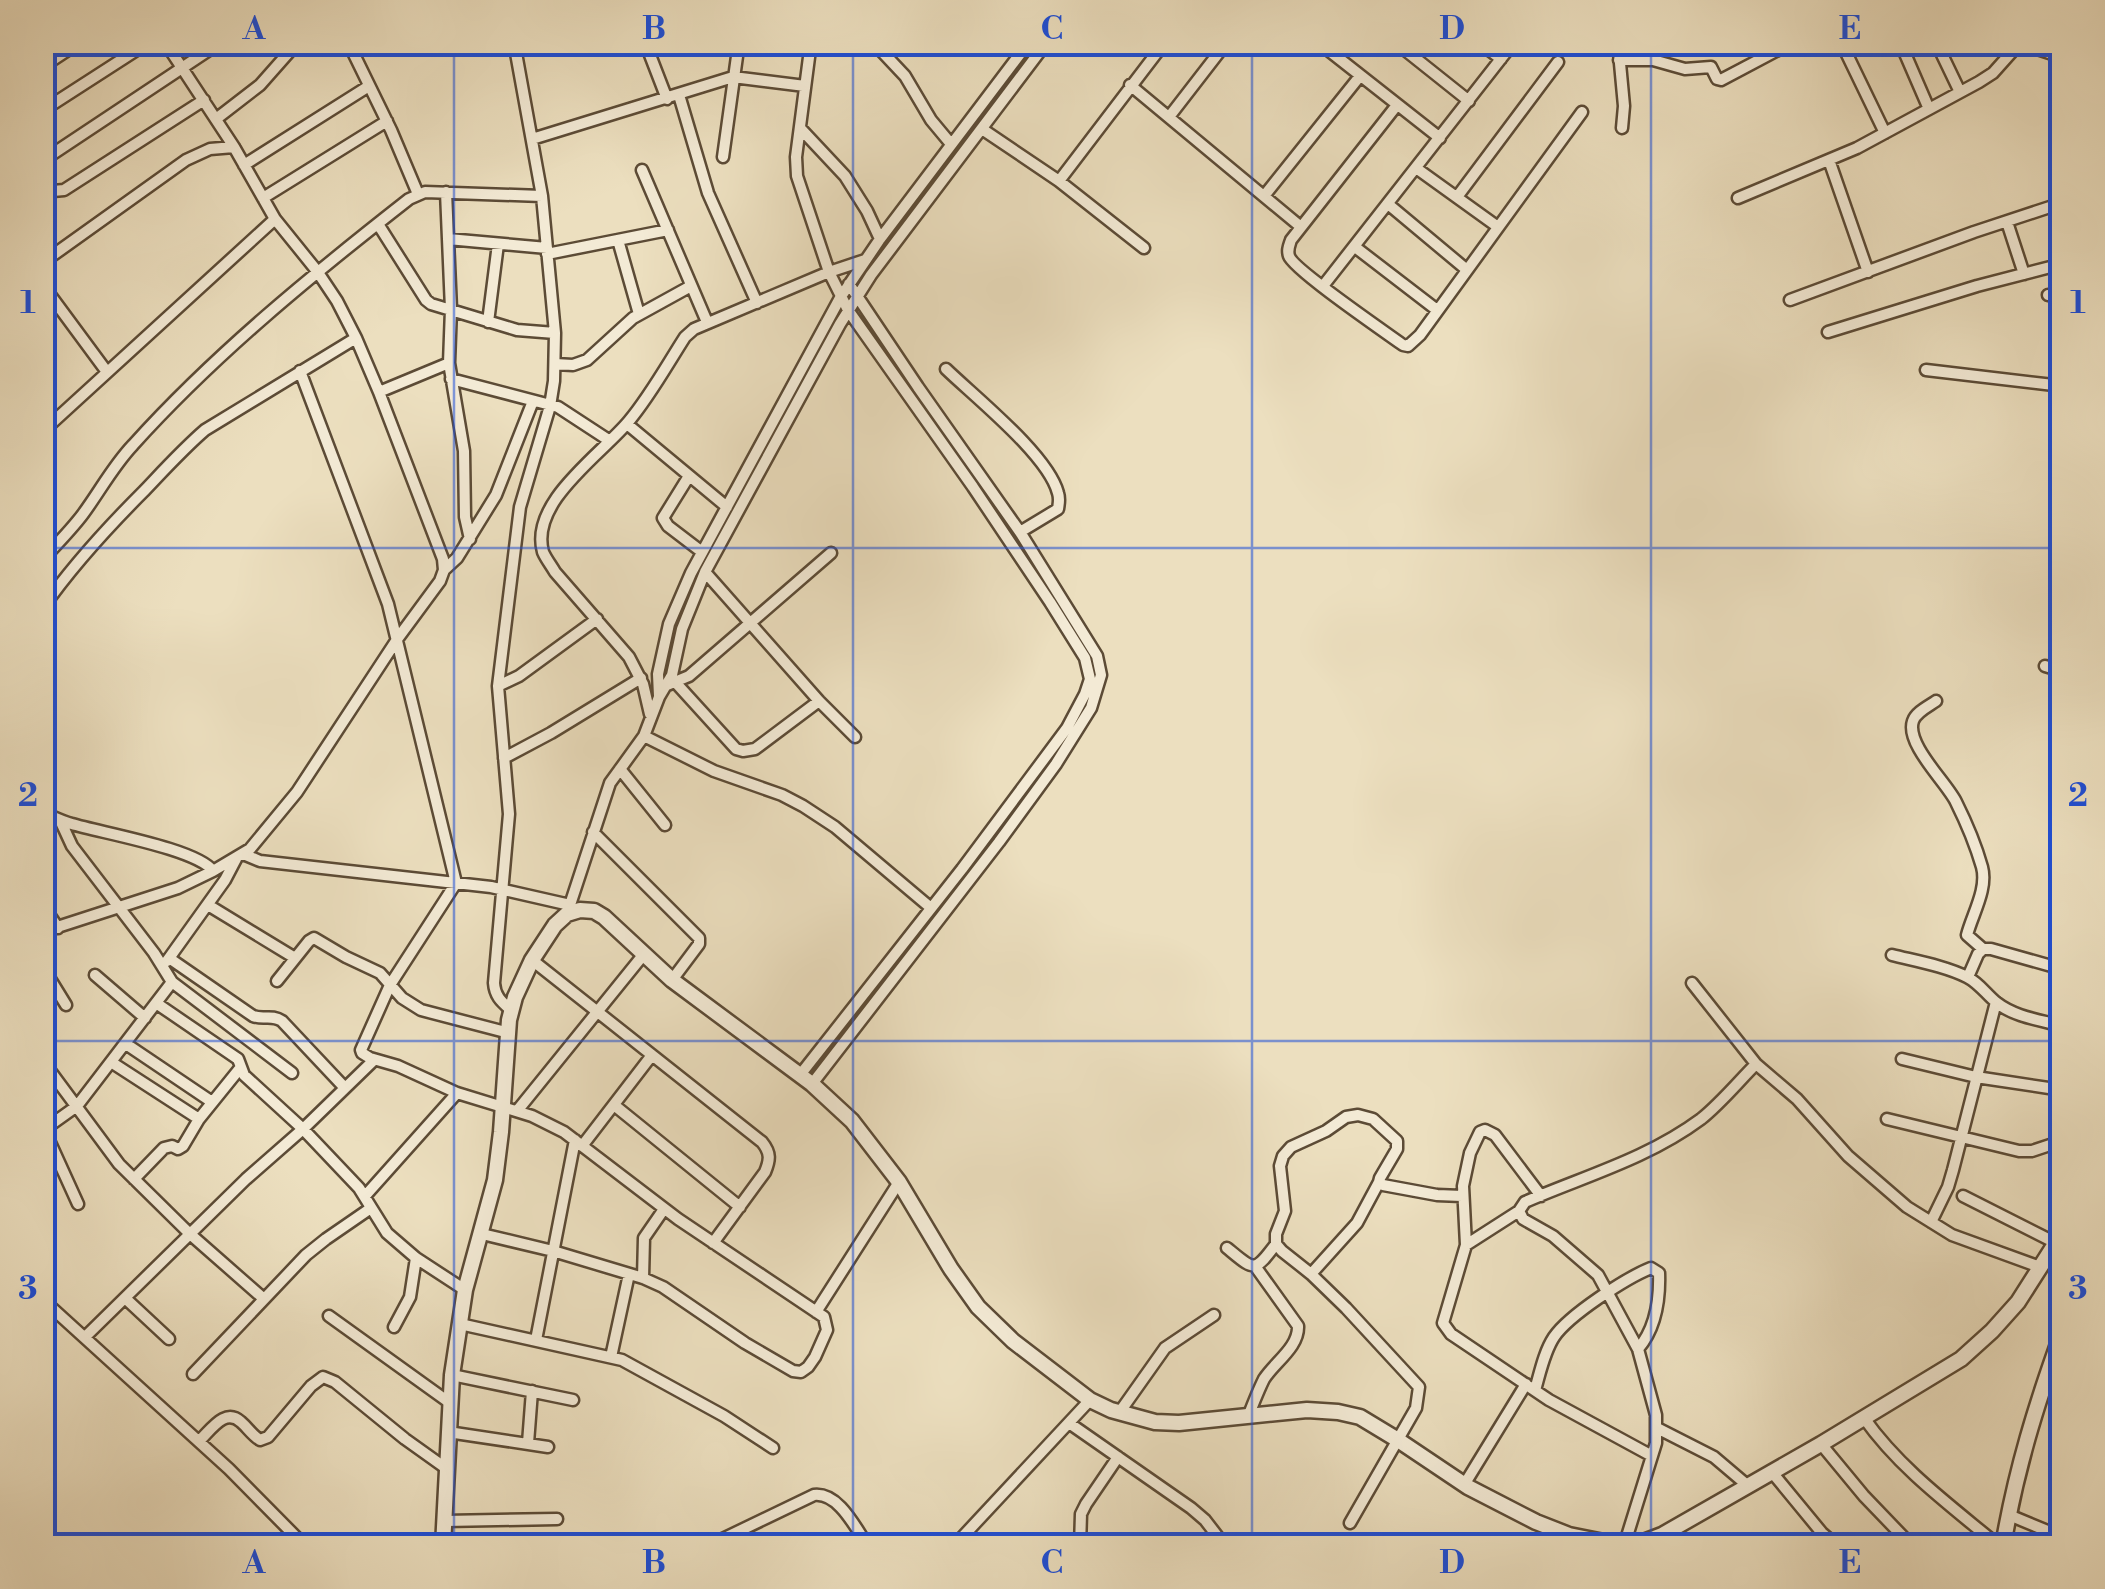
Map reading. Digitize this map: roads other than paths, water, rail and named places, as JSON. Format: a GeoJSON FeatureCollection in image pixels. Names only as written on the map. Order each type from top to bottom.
{"type":"FeatureCollection","features":[{"type":"Feature","properties":{"kind":"street"},"geometry":{"type":"LineString","coordinates":[[42,67],[80,42]]}},
{"type":"Feature","properties":{"kind":"street"},"geometry":{"type":"LineString","coordinates":[[42,111],[149,42]]}},
{"type":"Feature","properties":{"kind":"street"},"geometry":{"type":"LineString","coordinates":[[165,42],[276,218],[337,301],[379,392],[444,570]]}},
{"type":"Feature","properties":{"kind":"street"},"geometry":{"type":"LineString","coordinates":[[42,161],[221,42]]}},
{"type":"Feature","properties":{"kind":"street"},"geometry":{"type":"LineString","coordinates":[[216,119],[260,85],[298,42]]}},
{"type":"Feature","properties":{"kind":"street"},"geometry":{"type":"LineString","coordinates":[[348,42],[418,194]]}},
{"type":"Feature","properties":{"kind":"street"},"geometry":{"type":"LineString","coordinates":[[512,1011],[494,992],[509,814],[498,686],[520,507],[550,406],[555,333],[542,196],[515,46],[541,42]]}},
{"type":"Feature","properties":{"kind":"street"},"geometry":{"type":"LineString","coordinates":[[645,42],[673,97],[708,193],[758,303]]}},
{"type":"Feature","properties":{"kind":"street"},"geometry":{"type":"LineString","coordinates":[[723,158],[739,42]]}},
{"type":"Feature","properties":{"kind":"street"},"geometry":{"type":"LineString","coordinates":[[806,1079],[1066,728],[1090,679],[1089,667],[1050,602],[840,298],[797,176],[811,42]]}},
{"type":"Feature","properties":{"kind":"street"},"geometry":{"type":"LineString","coordinates":[[873,42],[905,76],[931,120],[951,144]]}},
{"type":"Feature","properties":{"kind":"street"},"geometry":{"type":"LineString","coordinates":[[659,697],[658,674],[669,624],[690,573],[840,298],[1029,42]]}},
{"type":"Feature","properties":{"kind":"street"},"geometry":{"type":"LineString","coordinates":[[670,684],[682,629],[705,572],[848,310],[1047,42]]}},
{"type":"Feature","properties":{"kind":"street"},"geometry":{"type":"LineString","coordinates":[[1059,181],[1165,42]]}},
{"type":"Feature","properties":{"kind":"street"},"geometry":{"type":"LineString","coordinates":[[1169,117],[1227,42]]}},
{"type":"Feature","properties":{"kind":"street"},"geometry":{"type":"LineString","coordinates":[[1318,42],[1440,138]]}},
{"type":"Feature","properties":{"kind":"street"},"geometry":{"type":"LineString","coordinates":[[1395,42],[1469,101]]}},
{"type":"Feature","properties":{"kind":"street"},"geometry":{"type":"LineString","coordinates":[[1479,42],[1501,59]]}},
{"type":"Feature","properties":{"kind":"street"},"geometry":{"type":"LineString","coordinates":[[1323,286],[1514,42]]}},
{"type":"Feature","properties":{"kind":"street"},"geometry":{"type":"LineString","coordinates":[[1618,42],[1624,106],[1622,128]]}},
{"type":"Feature","properties":{"kind":"street"},"geometry":{"type":"LineString","coordinates":[[1618,60],[1653,60],[1692,70],[1711,67],[1721,80],[1793,42]]}},
{"type":"Feature","properties":{"kind":"street"},"geometry":{"type":"LineString","coordinates":[[1842,42],[1885,133]]}},
{"type":"Feature","properties":{"kind":"street"},"geometry":{"type":"LineString","coordinates":[[1900,42],[1929,109]]}},
{"type":"Feature","properties":{"kind":"street"},"geometry":{"type":"LineString","coordinates":[[1936,42],[1960,92]]}},
{"type":"Feature","properties":{"kind":"street"},"geometry":{"type":"LineString","coordinates":[[2057,42],[2062,60]]}},
{"type":"Feature","properties":{"kind":"street"},"geometry":{"type":"LineString","coordinates":[[1738,198],[1829,160],[1960,92],[1993,73],[2017,44],[2062,60]]}},
{"type":"Feature","properties":{"kind":"street"},"geometry":{"type":"LineString","coordinates":[[1457,197],[1558,62]]}},
{"type":"Feature","properties":{"kind":"street"},"geometry":{"type":"LineString","coordinates":[[1264,196],[1360,76]]}},
{"type":"Feature","properties":{"kind":"street"},"geometry":{"type":"LineString","coordinates":[[532,139],[733,78],[805,86]]}},
{"type":"Feature","properties":{"kind":"street"},"geometry":{"type":"LineString","coordinates":[[244,165],[370,86]]}},
{"type":"Feature","properties":{"kind":"street"},"geometry":{"type":"LineString","coordinates":[[1130,86],[1301,227]]}},
{"type":"Feature","properties":{"kind":"street"},"geometry":{"type":"LineString","coordinates":[[42,192],[64,190],[204,100]]}},
{"type":"Feature","properties":{"kind":"street"},"geometry":{"type":"LineString","coordinates":[[1397,105],[1290,240],[1288,251],[1290,260],[1403,345],[1412,343],[1438,310],[1582,112]]}},
{"type":"Feature","properties":{"kind":"street"},"geometry":{"type":"LineString","coordinates":[[263,198],[387,121]]}},
{"type":"Feature","properties":{"kind":"street"},"geometry":{"type":"LineString","coordinates":[[800,128],[845,176],[880,239]]}},
{"type":"Feature","properties":{"kind":"street"},"geometry":{"type":"LineString","coordinates":[[982,129],[1059,181],[1144,248]]}},
{"type":"Feature","properties":{"kind":"street"},"geometry":{"type":"LineString","coordinates":[[42,263],[186,160],[210,149],[234,148]]}},
{"type":"Feature","properties":{"kind":"street"},"geometry":{"type":"LineString","coordinates":[[1829,160],[1868,272]]}},
{"type":"Feature","properties":{"kind":"street"},"geometry":{"type":"LineString","coordinates":[[1416,168],[1498,227]]}},
{"type":"Feature","properties":{"kind":"street"},"geometry":{"type":"LineString","coordinates":[[642,170],[706,322]]}},
{"type":"Feature","properties":{"kind":"street"},"geometry":{"type":"LineString","coordinates":[[446,192],[450,379],[464,450],[465,517],[470,539]]}},
{"type":"Feature","properties":{"kind":"street"},"geometry":{"type":"LineString","coordinates":[[42,560],[80,518],[130,448],[174,400],[317,271],[418,194],[542,196]]}},
{"type":"Feature","properties":{"kind":"street"},"geometry":{"type":"LineString","coordinates":[[1790,300],[2062,202]]}},
{"type":"Feature","properties":{"kind":"street"},"geometry":{"type":"LineString","coordinates":[[1388,204],[1467,270]]}},
{"type":"Feature","properties":{"kind":"street"},"geometry":{"type":"LineString","coordinates":[[42,432],[276,218]]}},
{"type":"Feature","properties":{"kind":"street"},"geometry":{"type":"LineString","coordinates":[[2007,222],[2024,274]]}},
{"type":"Feature","properties":{"kind":"street"},"geometry":{"type":"LineString","coordinates":[[378,224],[426,300],[517,330],[555,333]]}},
{"type":"Feature","properties":{"kind":"street"},"geometry":{"type":"LineString","coordinates":[[448,239],[547,251],[668,230]]}},
{"type":"Feature","properties":{"kind":"street"},"geometry":{"type":"LineString","coordinates":[[618,240],[640,314]]}},
{"type":"Feature","properties":{"kind":"street"},"geometry":{"type":"LineString","coordinates":[[488,322],[498,244]]}},
{"type":"Feature","properties":{"kind":"street"},"geometry":{"type":"LineString","coordinates":[[1355,247],[1438,310]]}},
{"type":"Feature","properties":{"kind":"street"},"geometry":{"type":"LineString","coordinates":[[650,716],[630,657],[545,558],[542,537],[555,500],[627,424],[685,337],[706,322],[866,260]]}},
{"type":"Feature","properties":{"kind":"street"},"geometry":{"type":"LineString","coordinates":[[1828,332],[2062,264]]}},
{"type":"Feature","properties":{"kind":"street"},"geometry":{"type":"LineString","coordinates":[[42,284],[107,372]]}},
{"type":"Feature","properties":{"kind":"street"},"geometry":{"type":"LineString","coordinates":[[806,1079],[999,842],[1056,764],[1091,708],[1101,675],[1097,656],[1020,532],[849,284]]}},
{"type":"Feature","properties":{"kind":"street"},"geometry":{"type":"LineString","coordinates":[[554,364],[572,365],[586,360],[640,314],[691,286]]}},
{"type":"Feature","properties":{"kind":"street"},"geometry":{"type":"LineString","coordinates":[[2048,295],[2062,296]]}},
{"type":"Feature","properties":{"kind":"street"},"geometry":{"type":"LineString","coordinates":[[42,609],[75,564],[205,430],[356,338]]}},
{"type":"Feature","properties":{"kind":"street"},"geometry":{"type":"LineString","coordinates":[[379,392],[449,363]]}},
{"type":"Feature","properties":{"kind":"street"},"geometry":{"type":"LineString","coordinates":[[946,369],[1032,452],[1058,492],[1058,509],[1020,532]]}},
{"type":"Feature","properties":{"kind":"street"},"geometry":{"type":"LineString","coordinates":[[1926,370],[2062,386]]}},
{"type":"Feature","properties":{"kind":"street"},"geometry":{"type":"LineString","coordinates":[[300,372],[388,604],[456,883],[390,984],[362,1050],[365,1056],[398,1066],[457,1093],[548,1123],[664,1209],[816,1312],[824,1318],[827,1330],[808,1367],[792,1372],[663,1287],[643,1278],[482,1234]]}},
{"type":"Feature","properties":{"kind":"street"},"geometry":{"type":"LineString","coordinates":[[450,379],[568,412],[610,441]]}},
{"type":"Feature","properties":{"kind":"street"},"geometry":{"type":"LineString","coordinates":[[42,932],[178,888],[240,856],[261,838],[297,792],[444,570],[470,539],[496,495],[533,401]]}},
{"type":"Feature","properties":{"kind":"street"},"geometry":{"type":"LineString","coordinates":[[627,424],[727,507]]}},
{"type":"Feature","properties":{"kind":"street"},"geometry":{"type":"LineString","coordinates":[[689,476],[663,518],[702,552]]}},
{"type":"Feature","properties":{"kind":"street"},"geometry":{"type":"LineString","coordinates":[[452,1546],[443,1546],[452,1374],[466,1290],[510,1108],[508,1033],[515,997],[532,960],[569,910],[610,783],[644,736],[659,697],[670,684],[689,676],[831,553]]}},
{"type":"Feature","properties":{"kind":"street"},"geometry":{"type":"LineString","coordinates":[[705,572],[855,737]]}},
{"type":"Feature","properties":{"kind":"street"},"geometry":{"type":"LineString","coordinates":[[498,686],[519,676],[596,619]]}},
{"type":"Feature","properties":{"kind":"street"},"geometry":{"type":"LineString","coordinates":[[2045,666],[2062,670]]}},
{"type":"Feature","properties":{"kind":"street"},"geometry":{"type":"LineString","coordinates":[[504,758],[640,678]]}},
{"type":"Feature","properties":{"kind":"street"},"geometry":{"type":"LineString","coordinates":[[670,684],[736,749],[743,751],[755,748],[819,700]]}},
{"type":"Feature","properties":{"kind":"street"},"geometry":{"type":"LineString","coordinates":[[1936,701],[1912,722],[1912,732],[1920,751],[1955,800],[1983,870],[1979,900],[1967,935],[1984,949],[2062,970]]}},
{"type":"Feature","properties":{"kind":"street"},"geometry":{"type":"LineString","coordinates":[[644,736],[702,766],[803,806],[932,908]]}},
{"type":"Feature","properties":{"kind":"street"},"geometry":{"type":"LineString","coordinates":[[620,769],[665,824]]}},
{"type":"Feature","properties":{"kind":"street"},"geometry":{"type":"LineString","coordinates":[[42,812],[201,860],[213,871]]}},
{"type":"Feature","properties":{"kind":"street"},"geometry":{"type":"LineString","coordinates":[[60,820],[72,846],[166,962],[253,1016],[276,1016],[282,1020],[345,1088]]}},
{"type":"Feature","properties":{"kind":"street"},"geometry":{"type":"LineString","coordinates":[[594,832],[699,938],[699,944],[672,980]]}},
{"type":"Feature","properties":{"kind":"street"},"geometry":{"type":"LineString","coordinates":[[240,856],[504,889],[569,910],[594,911],[672,980],[806,1079],[852,1121],[899,1182],[951,1268],[985,1315],[1090,1400],[1119,1413],[1155,1422],[1306,1410],[1360,1418],[1464,1485],[1552,1529],[1615,1545],[1642,1543],[1662,1536],[1961,1359],[1992,1331],[2018,1302],[2059,1238],[1964,1196]]}},
{"type":"Feature","properties":{"kind":"street"},"geometry":{"type":"LineString","coordinates":[[166,962],[240,856]]}},
{"type":"Feature","properties":{"kind":"street"},"geometry":{"type":"LineString","coordinates":[[42,904],[58,928]]}},
{"type":"Feature","properties":{"kind":"street"},"geometry":{"type":"LineString","coordinates":[[208,905],[295,958]]}},
{"type":"Feature","properties":{"kind":"street"},"geometry":{"type":"LineString","coordinates":[[277,981],[314,938],[380,972],[402,998],[421,1010],[508,1033]]}},
{"type":"Feature","properties":{"kind":"street"},"geometry":{"type":"LineString","coordinates":[[1968,977],[1984,949]]}},
{"type":"Feature","properties":{"kind":"street"},"geometry":{"type":"LineString","coordinates":[[510,1108],[644,954]]}},
{"type":"Feature","properties":{"kind":"street"},"geometry":{"type":"LineString","coordinates":[[1892,954],[1968,977],[1996,1002],[2020,1015],[2062,1026]]}},
{"type":"Feature","properties":{"kind":"street"},"geometry":{"type":"LineString","coordinates":[[532,960],[768,1150],[770,1161],[765,1172],[714,1243]]}},
{"type":"Feature","properties":{"kind":"street"},"geometry":{"type":"LineString","coordinates":[[166,962],[172,982],[292,1073]]}},
{"type":"Feature","properties":{"kind":"street"},"geometry":{"type":"LineString","coordinates":[[42,966],[66,1004]]}},
{"type":"Feature","properties":{"kind":"street"},"geometry":{"type":"LineString","coordinates":[[95,975],[146,1018]]}},
{"type":"Feature","properties":{"kind":"street"},"geometry":{"type":"LineString","coordinates":[[78,1204],[43,1129],[77,1106],[172,982]]}},
{"type":"Feature","properties":{"kind":"street"},"geometry":{"type":"LineString","coordinates":[[1692,983],[1756,1064],[1906,1208],[1952,1235],[2040,1267]]}},
{"type":"Feature","properties":{"kind":"street"},"geometry":{"type":"LineString","coordinates":[[1930,1222],[1948,1187],[1996,1002]]}},
{"type":"Feature","properties":{"kind":"street"},"geometry":{"type":"LineString","coordinates":[[156,1003],[234,1055],[244,1075],[303,1129],[365,1196],[387,1232],[416,1258],[466,1290]]}},
{"type":"Feature","properties":{"kind":"street"},"geometry":{"type":"LineString","coordinates":[[126,1044],[212,1102]]}},
{"type":"Feature","properties":{"kind":"street"},"geometry":{"type":"LineString","coordinates":[[536,1340],[578,1143],[614,1105],[652,1055]]}},
{"type":"Feature","properties":{"kind":"street"},"geometry":{"type":"LineString","coordinates":[[1902,1059],[1976,1077],[2062,1090]]}},
{"type":"Feature","properties":{"kind":"street"},"geometry":{"type":"LineString","coordinates":[[42,1060],[108,1151],[134,1179],[264,1299]]}},
{"type":"Feature","properties":{"kind":"street"},"geometry":{"type":"LineString","coordinates":[[85,1337],[374,1060]]}},
{"type":"Feature","properties":{"kind":"street"},"geometry":{"type":"LineString","coordinates":[[111,1062],[199,1119]]}},
{"type":"Feature","properties":{"kind":"street"},"geometry":{"type":"LineString","coordinates":[[1466,1245],[1525,1202],[1659,1146],[1703,1117],[1756,1064]]}},
{"type":"Feature","properties":{"kind":"street"},"geometry":{"type":"LineString","coordinates":[[134,1179],[164,1148],[183,1146],[240,1067]]}},
{"type":"Feature","properties":{"kind":"street"},"geometry":{"type":"LineString","coordinates":[[365,1196],[457,1093]]}},
{"type":"Feature","properties":{"kind":"street"},"geometry":{"type":"LineString","coordinates":[[614,1105],[740,1207]]}},
{"type":"Feature","properties":{"kind":"street"},"geometry":{"type":"LineString","coordinates":[[1227,1248],[1249,1266],[1261,1264],[1276,1244],[1285,1212],[1280,1166],[1283,1156],[1291,1147],[1326,1131],[1346,1116],[1373,1120],[1397,1141],[1396,1149],[1356,1223],[1311,1274]]}},
{"type":"Feature","properties":{"kind":"street"},"geometry":{"type":"LineString","coordinates":[[1887,1118],[2019,1151],[2062,1141]]}},
{"type":"Feature","properties":{"kind":"street"},"geometry":{"type":"LineString","coordinates":[[1540,1196],[1495,1135],[1486,1130],[1480,1132],[1470,1153],[1462,1196],[1466,1245],[1443,1323],[1452,1334],[1530,1387],[1652,1456]]}},
{"type":"Feature","properties":{"kind":"street"},"geometry":{"type":"LineString","coordinates":[[816,1312],[899,1182]]}},
{"type":"Feature","properties":{"kind":"street"},"geometry":{"type":"LineString","coordinates":[[1380,1182],[1388,1187],[1462,1196]]}},
{"type":"Feature","properties":{"kind":"street"},"geometry":{"type":"LineString","coordinates":[[194,1374],[326,1238],[371,1208]]}},
{"type":"Feature","properties":{"kind":"street"},"geometry":{"type":"LineString","coordinates":[[643,1278],[644,1238],[664,1209]]}},
{"type":"Feature","properties":{"kind":"street"},"geometry":{"type":"LineString","coordinates":[[1519,1210],[1523,1219],[1553,1236],[1598,1275],[1638,1349],[1657,1428],[1652,1456],[1615,1545]]}},
{"type":"Feature","properties":{"kind":"street"},"geometry":{"type":"LineString","coordinates":[[1276,1244],[1346,1308],[1419,1387],[1416,1408],[1350,1523]]}},
{"type":"Feature","properties":{"kind":"street"},"geometry":{"type":"LineString","coordinates":[[394,1327],[410,1296],[416,1258]]}},
{"type":"Feature","properties":{"kind":"street"},"geometry":{"type":"LineString","coordinates":[[1248,1417],[1267,1375],[1298,1334],[1298,1326],[1254,1266]]}},
{"type":"Feature","properties":{"kind":"street"},"geometry":{"type":"LineString","coordinates":[[1464,1485],[1530,1387],[1554,1336],[1608,1292],[1651,1268],[1658,1274],[1652,1329],[1638,1349]]}},
{"type":"Feature","properties":{"kind":"street"},"geometry":{"type":"LineString","coordinates":[[611,1357],[629,1274]]}},
{"type":"Feature","properties":{"kind":"street"},"geometry":{"type":"LineString","coordinates":[[124,1298],[169,1339]]}},
{"type":"Feature","properties":{"kind":"street"},"geometry":{"type":"LineString","coordinates":[[42,1299],[199,1441],[305,1546]]}},
{"type":"Feature","properties":{"kind":"street"},"geometry":{"type":"LineString","coordinates":[[1119,1413],[1165,1348],[1214,1315]]}},
{"type":"Feature","properties":{"kind":"street"},"geometry":{"type":"LineString","coordinates":[[329,1316],[450,1403]]}},
{"type":"Feature","properties":{"kind":"street"},"geometry":{"type":"LineString","coordinates":[[460,1324],[622,1360],[773,1448]]}},
{"type":"Feature","properties":{"kind":"street"},"geometry":{"type":"LineString","coordinates":[[1864,1418],[1910,1471],[2001,1546],[2028,1430],[2062,1333]]}},
{"type":"Feature","properties":{"kind":"street"},"geometry":{"type":"LineString","coordinates":[[452,1374],[573,1400]]}},
{"type":"Feature","properties":{"kind":"street"},"geometry":{"type":"LineString","coordinates":[[199,1441],[225,1417],[232,1416],[254,1437],[268,1437],[322,1376],[447,1469]]}},
{"type":"Feature","properties":{"kind":"street"},"geometry":{"type":"LineString","coordinates":[[528,1443],[532,1391]]}},
{"type":"Feature","properties":{"kind":"street"},"geometry":{"type":"LineString","coordinates":[[954,1546],[1090,1400]]}},
{"type":"Feature","properties":{"kind":"street"},"geometry":{"type":"LineString","coordinates":[[1069,1423],[1191,1508],[1225,1546]]}},
{"type":"Feature","properties":{"kind":"street"},"geometry":{"type":"LineString","coordinates":[[1657,1428],[1714,1457],[1747,1485]]}},
{"type":"Feature","properties":{"kind":"street"},"geometry":{"type":"LineString","coordinates":[[448,1432],[548,1447]]}},
{"type":"Feature","properties":{"kind":"street"},"geometry":{"type":"LineString","coordinates":[[1822,1444],[1912,1546]]}},
{"type":"Feature","properties":{"kind":"street"},"geometry":{"type":"LineString","coordinates":[[1080,1546],[1081,1514],[1118,1457]]}},
{"type":"Feature","properties":{"kind":"street"},"geometry":{"type":"LineString","coordinates":[[1772,1471],[1837,1546]]}},
{"type":"Feature","properties":{"kind":"street"},"geometry":{"type":"LineString","coordinates":[[708,1546],[823,1494],[832,1498],[865,1542],[838,1546]]}},
{"type":"Feature","properties":{"kind":"street"},"geometry":{"type":"LineString","coordinates":[[2008,1515],[2062,1537]]}},
{"type":"Feature","properties":{"kind":"street"},"geometry":{"type":"LineString","coordinates":[[446,1521],[558,1520]]}}]}
